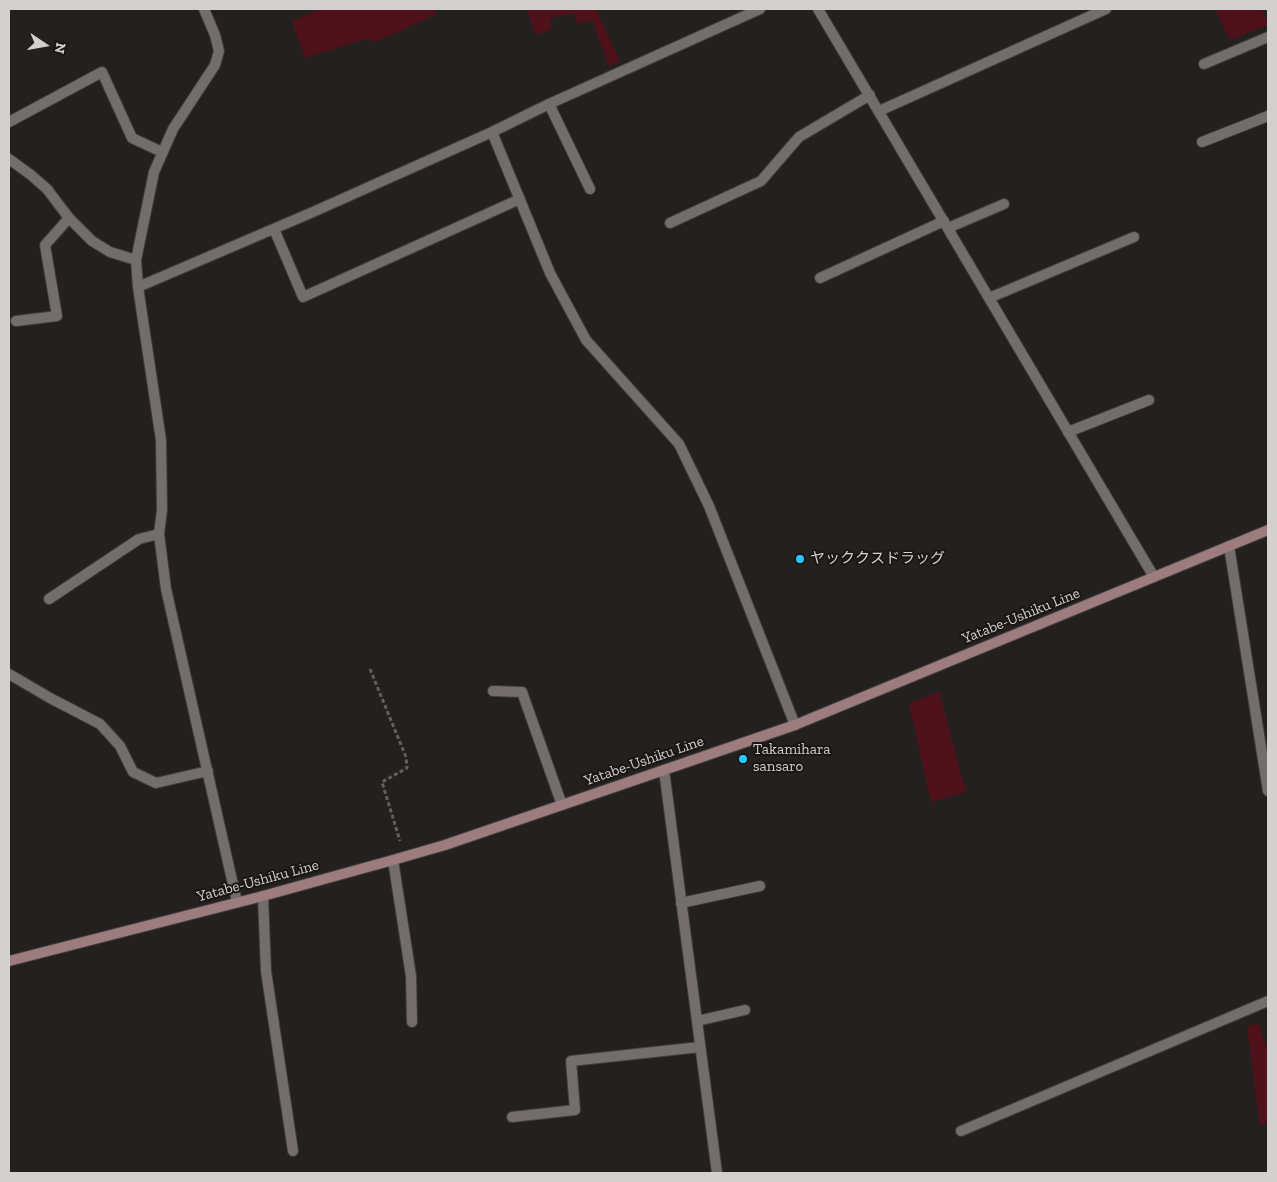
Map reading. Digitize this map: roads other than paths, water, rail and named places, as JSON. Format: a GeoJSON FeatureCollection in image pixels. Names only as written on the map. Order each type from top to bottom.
{"type":"FeatureCollection","features":[{"type":"Feature","properties":{"kind":"main road","name":"Yatabe-Ushiku Line"},"geometry":{"type":"LineString","coordinates":[[9,961],[263,896],[393,860],[445,845],[562,805],[795,725],[1268,530]]}},
{"type":"Feature","properties":{"kind":"street"},"geometry":{"type":"LineString","coordinates":[[204,9],[215,35],[219,51],[215,65],[173,129],[154,172],[136,260],[138,287],[160,440],[162,510],[159,534],[166,589],[237,902]]}},
{"type":"Feature","properties":{"kind":"street"},"geometry":{"type":"LineString","coordinates":[[138,287],[492,132],[549,104],[760,9]]}},
{"type":"Feature","properties":{"kind":"street"},"geometry":{"type":"LineString","coordinates":[[818,9],[1154,577]]}},
{"type":"Feature","properties":{"kind":"street"},"geometry":{"type":"LineString","coordinates":[[1078,9],[1083,19]]}},
{"type":"Feature","properties":{"kind":"street"},"geometry":{"type":"LineString","coordinates":[[879,111],[1106,9]]}},
{"type":"Feature","properties":{"kind":"street"},"geometry":{"type":"LineString","coordinates":[[1204,64],[1268,36]]}},
{"type":"Feature","properties":{"kind":"street"},"geometry":{"type":"LineString","coordinates":[[9,122],[102,72],[132,138],[162,152]]}},
{"type":"Feature","properties":{"kind":"street"},"geometry":{"type":"LineString","coordinates":[[670,223],[761,181],[799,137],[870,95]]}},
{"type":"Feature","properties":{"kind":"street"},"geometry":{"type":"LineString","coordinates":[[549,104],[590,190]]}},
{"type":"Feature","properties":{"kind":"street"},"geometry":{"type":"LineString","coordinates":[[1202,142],[1268,116]]}},
{"type":"Feature","properties":{"kind":"street"},"geometry":{"type":"LineString","coordinates":[[492,132],[550,273],[586,340],[679,444],[709,506],[795,725]]}},
{"type":"Feature","properties":{"kind":"street"},"geometry":{"type":"LineString","coordinates":[[9,159],[47,189],[69,218],[92,241],[110,252],[136,260]]}},
{"type":"Feature","properties":{"kind":"street"},"geometry":{"type":"LineString","coordinates":[[274,229],[303,297],[520,199]]}},
{"type":"Feature","properties":{"kind":"street"},"geometry":{"type":"LineString","coordinates":[[820,278],[946,225],[1004,204]]}},
{"type":"Feature","properties":{"kind":"street"},"geometry":{"type":"LineString","coordinates":[[16,321],[56,316],[45,245],[69,218]]}},
{"type":"Feature","properties":{"kind":"street"},"geometry":{"type":"LineString","coordinates":[[989,298],[1134,237]]}},
{"type":"Feature","properties":{"kind":"street"},"geometry":{"type":"LineString","coordinates":[[1068,432],[1149,400]]}},
{"type":"Feature","properties":{"kind":"street"},"geometry":{"type":"LineString","coordinates":[[49,599],[140,539],[159,534]]}},
{"type":"Feature","properties":{"kind":"street"},"geometry":{"type":"LineString","coordinates":[[1229,546],[1268,791]]}},
{"type":"Feature","properties":{"kind":"street"},"geometry":{"type":"LineString","coordinates":[[9,674],[100,724],[120,746],[133,772],[156,783],[208,771]]}},
{"type":"Feature","properties":{"kind":"street"},"geometry":{"type":"LineString","coordinates":[[493,691],[522,692],[562,805]]}},
{"type":"Feature","properties":{"kind":"street"},"geometry":{"type":"LineString","coordinates":[[664,770],[717,1173]]}},
{"type":"Feature","properties":{"kind":"street"},"geometry":{"type":"LineString","coordinates":[[393,860],[411,976],[412,1022]]}},
{"type":"Feature","properties":{"kind":"street"},"geometry":{"type":"LineString","coordinates":[[682,903],[760,886]]}},
{"type":"Feature","properties":{"kind":"street"},"geometry":{"type":"LineString","coordinates":[[263,896],[266,972],[293,1151]]}},
{"type":"Feature","properties":{"kind":"street"},"geometry":{"type":"LineString","coordinates":[[961,1131],[1244,1013],[1268,1001]]}},
{"type":"Feature","properties":{"kind":"street"},"geometry":{"type":"LineString","coordinates":[[697,1021],[745,1010]]}},
{"type":"Feature","properties":{"kind":"street"},"geometry":{"type":"LineString","coordinates":[[512,1117],[575,1110],[571,1060],[700,1047]]}},
{"type":"Feature","properties":{"kind":"place","name":"ヤッククスドラッグ"},"geometry":{"type":"Point","coordinates":[800,559]}},
{"type":"Feature","properties":{"kind":"place","name":"Takamihara sansaro"},"geometry":{"type":"Point","coordinates":[743,759]}}]}
